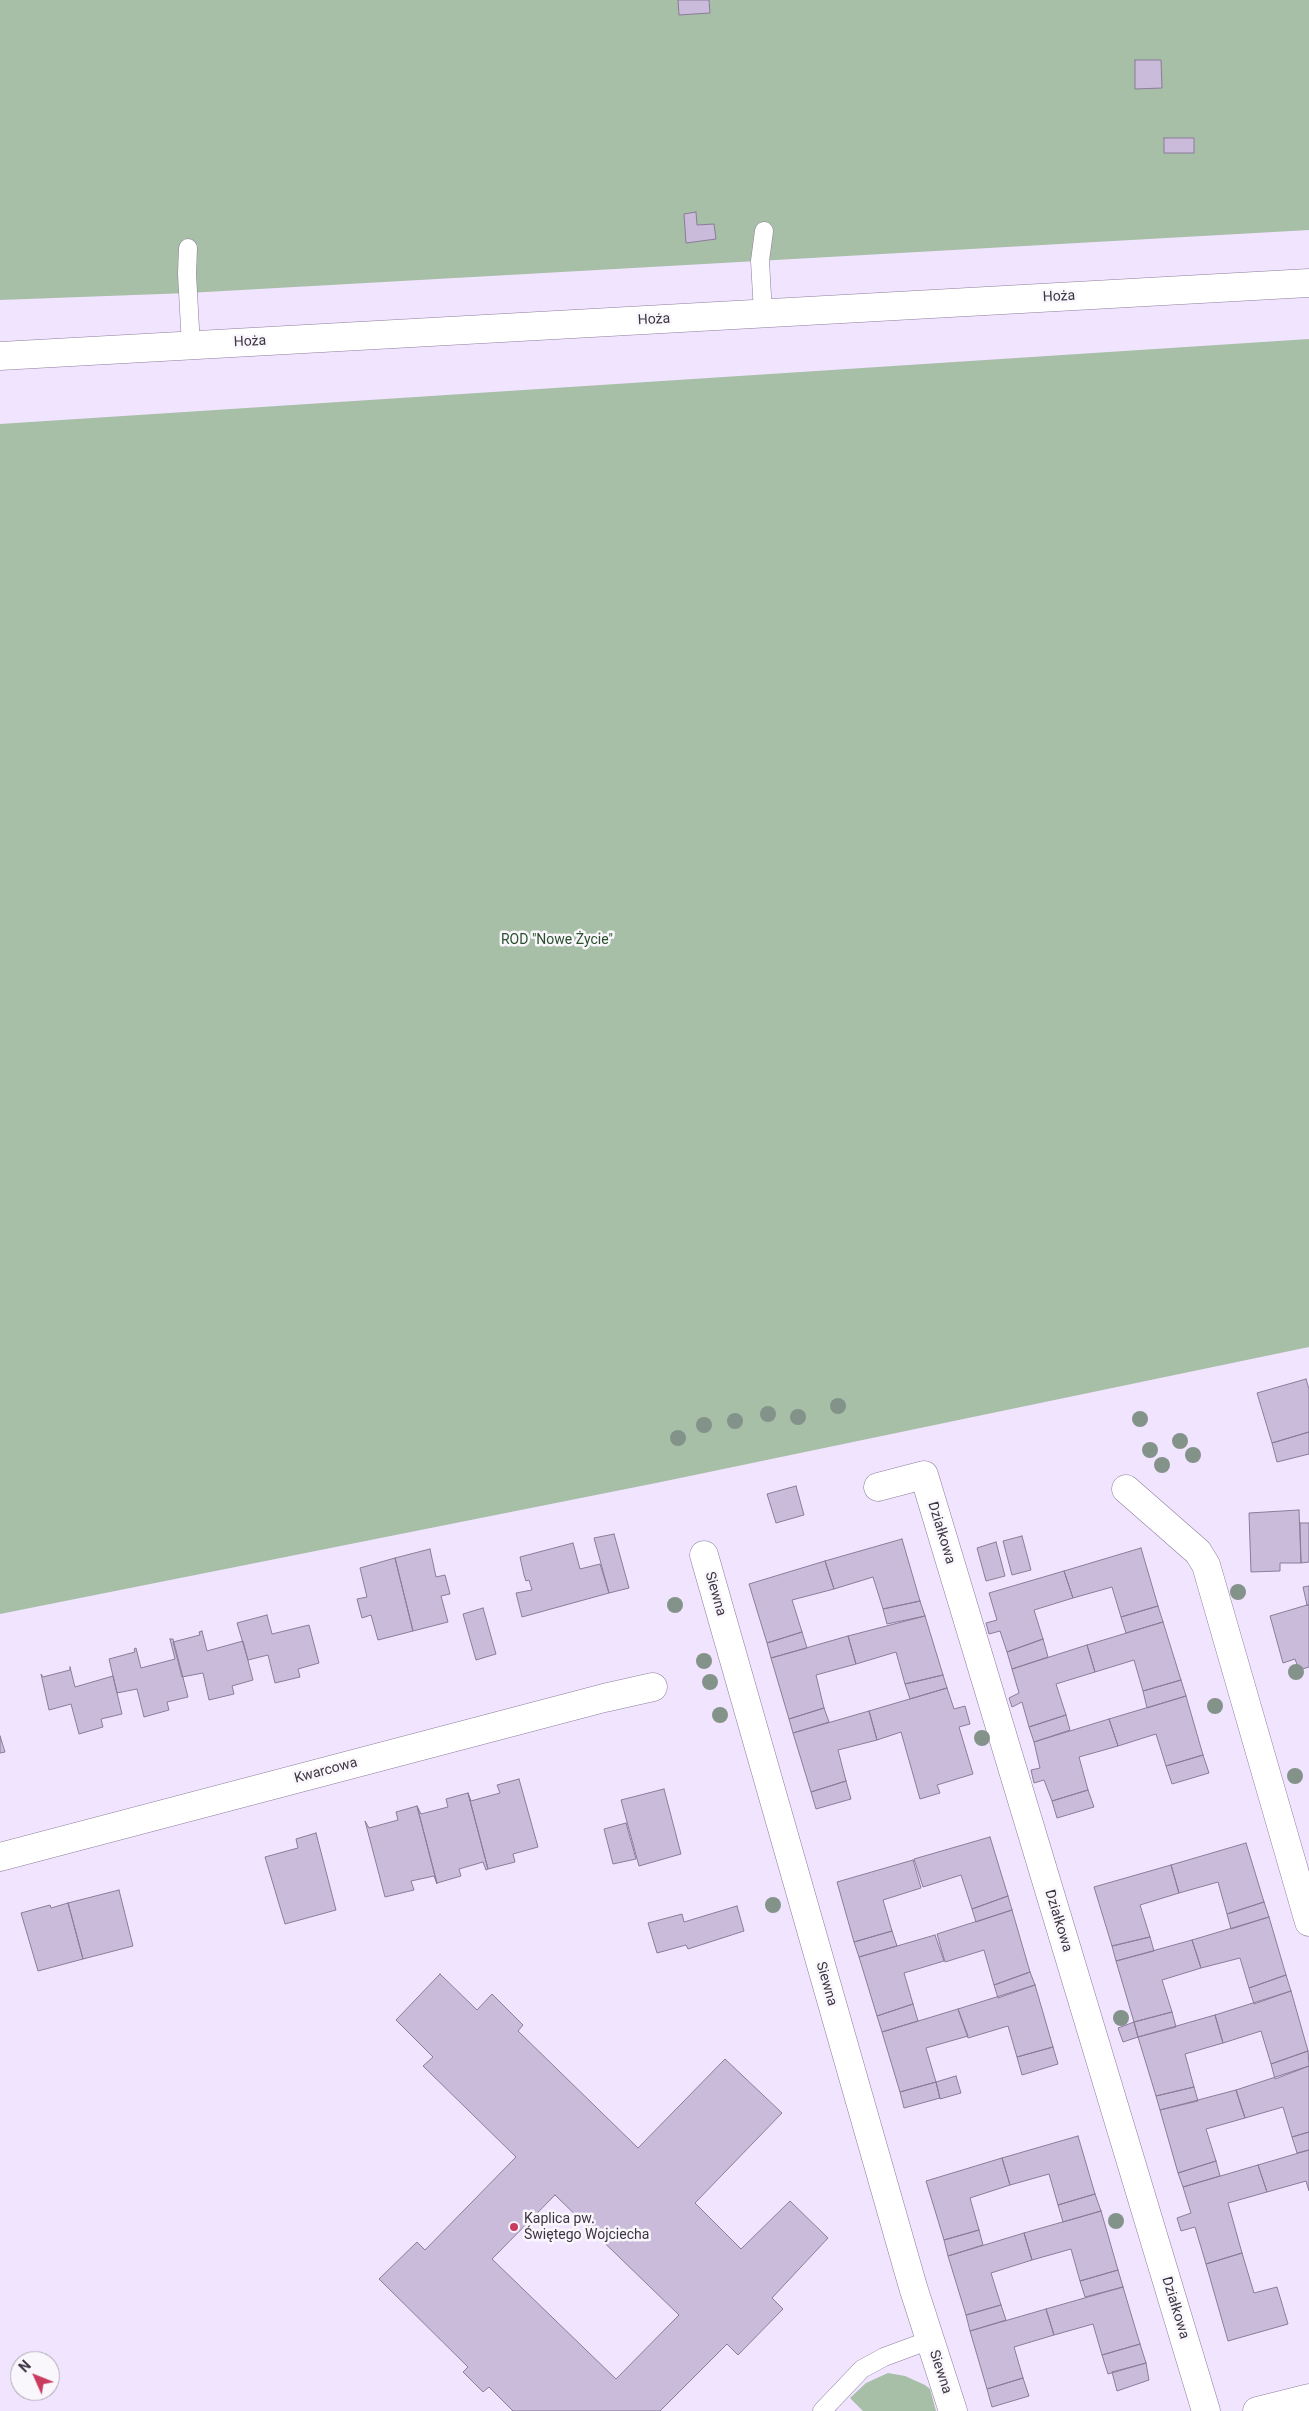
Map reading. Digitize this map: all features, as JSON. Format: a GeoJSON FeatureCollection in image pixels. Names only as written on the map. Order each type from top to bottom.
{"type":"FeatureCollection","features":[{"type":"Feature","properties":{"kind":"street","name":"Hoża"},"geometry":{"type":"LineString","coordinates":[[0,356],[1309,283]]}},
{"type":"Feature","properties":{"kind":"street","name":"Działkowa"},"geometry":{"type":"LineString","coordinates":[[878,1487],[924,1475],[1206,2411]]}},
{"type":"Feature","properties":{"kind":"street"},"geometry":{"type":"LineString","coordinates":[[1126,1489],[1198,1552],[1206,1566],[1309,1922]]}},
{"type":"Feature","properties":{"kind":"street","name":"Siewna"},"geometry":{"type":"LineString","coordinates":[[704,1555],[910,2278],[952,2411]]}},
{"type":"Feature","properties":{"kind":"street","name":"Kwarcowa"},"geometry":{"type":"LineString","coordinates":[[0,1857],[604,1698],[653,1687]]}},
{"type":"Feature","properties":{"kind":"street"},"geometry":{"type":"LineString","coordinates":[[1257,2411],[1309,2398]]}},
{"type":"Feature","properties":{"kind":"lane"},"geometry":{"type":"LineString","coordinates":[[763,313],[760,261],[764,232]]}},
{"type":"Feature","properties":{"kind":"lane"},"geometry":{"type":"LineString","coordinates":[[188,248],[187,274],[191,346]]}},
{"type":"Feature","properties":{"kind":"lane"},"geometry":{"type":"LineString","coordinates":[[822,2411],[862,2369],[884,2357],[930,2340]]}},
{"type":"Feature","properties":{"kind":"green space"},"geometry":{"type":"Polygon","coordinates":[[[0,0],[1309,0],[1309,230],[188,293],[0,300],[0,0]]]}},
{"type":"Feature","properties":{"kind":"green space","name":"ROD \"Nowe Życie\""},"geometry":{"type":"Polygon","coordinates":[[[1309,339],[1309,1347],[661,1482],[0,1614],[0,424],[1309,339]]]}},
{"type":"Feature","properties":{"kind":"green space"},"geometry":{"type":"Polygon","coordinates":[[[888,2373],[905,2376],[925,2385],[930,2389],[936,2411],[863,2411],[850,2398],[866,2383],[888,2373]]]}},
{"type":"Feature","properties":{"kind":"building"},"geometry":{"type":"Polygon","coordinates":[[[678,0],[709,0],[710,13],[679,15],[678,0]]]}},
{"type":"Feature","properties":{"kind":"building"},"geometry":{"type":"Polygon","coordinates":[[[1135,60],[1161,60],[1162,88],[1135,89],[1135,60]]]}},
{"type":"Feature","properties":{"kind":"building"},"geometry":{"type":"Polygon","coordinates":[[[1164,138],[1194,138],[1194,153],[1164,153],[1164,138]]]}},
{"type":"Feature","properties":{"kind":"building"},"geometry":{"type":"Polygon","coordinates":[[[696,212],[697,225],[714,224],[716,239],[686,243],[684,214],[696,212]]]}},
{"type":"Feature","properties":{"kind":"building"},"geometry":{"type":"Polygon","coordinates":[[[1306,1379],[1309,1389],[1309,1432],[1272,1443],[1257,1393],[1306,1379]]]}},
{"type":"Feature","properties":{"kind":"building"},"geometry":{"type":"Polygon","coordinates":[[[1309,1432],[1309,1454],[1277,1462],[1272,1443],[1309,1432]]]}},
{"type":"Feature","properties":{"kind":"building"},"geometry":{"type":"Polygon","coordinates":[[[796,1486],[804,1515],[776,1523],[767,1494],[796,1486]]]}},
{"type":"Feature","properties":{"kind":"building"},"geometry":{"type":"Polygon","coordinates":[[[1299,1510],[1301,1563],[1280,1563],[1280,1571],[1251,1572],[1249,1513],[1299,1510]]]}},
{"type":"Feature","properties":{"kind":"building"},"geometry":{"type":"Polygon","coordinates":[[[1300,1523],[1309,1523],[1309,1562],[1301,1563],[1300,1523]]]}},
{"type":"Feature","properties":{"kind":"building"},"geometry":{"type":"Polygon","coordinates":[[[614,1534],[629,1588],[609,1593],[594,1538],[614,1534]]]}},
{"type":"Feature","properties":{"kind":"building"},"geometry":{"type":"Polygon","coordinates":[[[1022,1536],[1031,1570],[1012,1575],[1003,1541],[1022,1536]]]}},
{"type":"Feature","properties":{"kind":"building"},"geometry":{"type":"Polygon","coordinates":[[[902,1539],[920,1601],[883,1609],[873,1577],[834,1589],[825,1561],[902,1539]]]}},
{"type":"Feature","properties":{"kind":"building"},"geometry":{"type":"Polygon","coordinates":[[[996,1542],[1005,1576],[986,1581],[977,1548],[996,1542]]]}},
{"type":"Feature","properties":{"kind":"building"},"geometry":{"type":"Polygon","coordinates":[[[573,1543],[580,1569],[600,1564],[609,1593],[522,1617],[516,1593],[532,1590],[529,1580],[526,1581],[520,1557],[573,1543]]]}},
{"type":"Feature","properties":{"kind":"building"},"geometry":{"type":"Polygon","coordinates":[[[1141,1548],[1158,1606],[1121,1617],[1112,1587],[1073,1598],[1064,1571],[1141,1548]]]}},
{"type":"Feature","properties":{"kind":"building"},"geometry":{"type":"Polygon","coordinates":[[[430,1549],[436,1577],[445,1575],[450,1594],[441,1596],[448,1622],[413,1631],[395,1558],[430,1549]]]}},
{"type":"Feature","properties":{"kind":"building"},"geometry":{"type":"Polygon","coordinates":[[[395,1558],[413,1631],[378,1640],[371,1615],[362,1618],[357,1599],[367,1597],[360,1568],[395,1558]]]}},
{"type":"Feature","properties":{"kind":"building"},"geometry":{"type":"Polygon","coordinates":[[[825,1561],[834,1589],[792,1600],[802,1632],[767,1643],[749,1584],[825,1561]]]}},
{"type":"Feature","properties":{"kind":"building"},"geometry":{"type":"Polygon","coordinates":[[[1064,1571],[1073,1598],[1034,1610],[1043,1639],[1007,1652],[1000,1631],[989,1634],[986,1623],[997,1620],[989,1593],[1064,1571]]]}},
{"type":"Feature","properties":{"kind":"building"},"geometry":{"type":"Polygon","coordinates":[[[1309,1586],[1309,1605],[1307,1605],[1303,1587],[1309,1586]]]}},
{"type":"Feature","properties":{"kind":"building"},"geometry":{"type":"Polygon","coordinates":[[[920,1601],[925,1616],[887,1624],[883,1609],[920,1601]]]}},
{"type":"Feature","properties":{"kind":"building"},"geometry":{"type":"Polygon","coordinates":[[[1309,1605],[1309,1667],[1299,1670],[1295,1659],[1283,1663],[1270,1616],[1309,1605]]]}},
{"type":"Feature","properties":{"kind":"building"},"geometry":{"type":"Polygon","coordinates":[[[1158,1606],[1163,1622],[1126,1633],[1121,1617],[1158,1606]]]}},
{"type":"Feature","properties":{"kind":"building"},"geometry":{"type":"Polygon","coordinates":[[[483,1608],[496,1654],[476,1660],[463,1614],[483,1608]]]}},
{"type":"Feature","properties":{"kind":"building"},"geometry":{"type":"Polygon","coordinates":[[[267,1615],[272,1634],[309,1625],[319,1663],[298,1669],[300,1677],[275,1683],[268,1655],[248,1660],[237,1623],[267,1615]]]}},
{"type":"Feature","properties":{"kind":"building"},"geometry":{"type":"Polygon","coordinates":[[[925,1616],[943,1675],[905,1684],[896,1652],[856,1664],[848,1636],[925,1616]]]}},
{"type":"Feature","properties":{"kind":"building"},"geometry":{"type":"Polygon","coordinates":[[[1163,1622],[1181,1680],[1143,1691],[1134,1660],[1095,1672],[1087,1645],[1163,1622]]]}},
{"type":"Feature","properties":{"kind":"building"},"geometry":{"type":"Polygon","coordinates":[[[202,1631],[207,1651],[243,1641],[253,1680],[232,1686],[234,1694],[209,1700],[203,1673],[182,1677],[173,1642],[200,1635],[199,1632],[202,1631]]]}},
{"type":"Feature","properties":{"kind":"building"},"geometry":{"type":"Polygon","coordinates":[[[802,1632],[807,1648],[771,1658],[767,1643],[802,1632]]]}},
{"type":"Feature","properties":{"kind":"building"},"geometry":{"type":"Polygon","coordinates":[[[848,1636],[856,1664],[816,1675],[824,1708],[789,1719],[771,1658],[848,1636]]]}},
{"type":"Feature","properties":{"kind":"building"},"geometry":{"type":"Polygon","coordinates":[[[170,1639],[173,1639],[188,1697],[167,1702],[169,1710],[144,1717],[137,1689],[117,1693],[109,1659],[135,1652],[134,1649],[136,1648],[141,1668],[175,1659],[170,1639]]]}},
{"type":"Feature","properties":{"kind":"building"},"geometry":{"type":"Polygon","coordinates":[[[1043,1639],[1048,1657],[1012,1669],[1007,1652],[1043,1639]]]}},
{"type":"Feature","properties":{"kind":"building"},"geometry":{"type":"Polygon","coordinates":[[[1087,1645],[1095,1672],[1056,1684],[1066,1715],[1029,1727],[1022,1702],[1012,1707],[1009,1698],[1019,1693],[1012,1669],[1087,1645]]]}},
{"type":"Feature","properties":{"kind":"building"},"geometry":{"type":"Polygon","coordinates":[[[70,1667],[75,1687],[113,1676],[122,1714],[101,1719],[103,1727],[79,1734],[71,1704],[49,1710],[41,1674],[43,1677],[70,1670],[70,1667]]]}},
{"type":"Feature","properties":{"kind":"building"},"geometry":{"type":"Polygon","coordinates":[[[943,1675],[947,1688],[910,1699],[905,1684],[943,1675]]]}},
{"type":"Feature","properties":{"kind":"building"},"geometry":{"type":"Polygon","coordinates":[[[1181,1680],[1186,1696],[1147,1708],[1143,1691],[1181,1680]]]}},
{"type":"Feature","properties":{"kind":"building"},"geometry":{"type":"Polygon","coordinates":[[[947,1688],[954,1709],[965,1706],[970,1724],[959,1727],[973,1774],[937,1785],[940,1793],[920,1799],[901,1732],[877,1740],[869,1711],[947,1688]]]}},
{"type":"Feature","properties":{"kind":"building"},"geometry":{"type":"Polygon","coordinates":[[[1186,1696],[1203,1755],[1166,1766],[1156,1734],[1118,1746],[1109,1719],[1186,1696]]]}},
{"type":"Feature","properties":{"kind":"building"},"geometry":{"type":"Polygon","coordinates":[[[824,1708],[829,1722],[793,1733],[789,1719],[824,1708]]]}},
{"type":"Feature","properties":{"kind":"building"},"geometry":{"type":"Polygon","coordinates":[[[869,1711],[877,1740],[838,1750],[846,1781],[811,1792],[793,1733],[869,1711]]]}},
{"type":"Feature","properties":{"kind":"building"},"geometry":{"type":"Polygon","coordinates":[[[1066,1715],[1070,1730],[1034,1742],[1029,1727],[1066,1715]]]}},
{"type":"Feature","properties":{"kind":"building"},"geometry":{"type":"Polygon","coordinates":[[[1109,1719],[1118,1746],[1079,1757],[1088,1790],[1052,1801],[1044,1780],[1034,1783],[1031,1770],[1040,1768],[1034,1742],[1109,1719]]]}},
{"type":"Feature","properties":{"kind":"building"},"geometry":{"type":"Polygon","coordinates":[[[0,1736],[5,1752],[0,1753],[0,1736]]]}},
{"type":"Feature","properties":{"kind":"building"},"geometry":{"type":"Polygon","coordinates":[[[1203,1755],[1209,1773],[1172,1784],[1166,1766],[1203,1755]]]}},
{"type":"Feature","properties":{"kind":"building"},"geometry":{"type":"Polygon","coordinates":[[[519,1779],[538,1847],[513,1854],[515,1862],[488,1869],[468,1793],[471,1801],[500,1793],[497,1785],[519,1779]]]}},
{"type":"Feature","properties":{"kind":"building"},"geometry":{"type":"Polygon","coordinates":[[[846,1781],[851,1799],[816,1809],[811,1792],[846,1781]]]}},
{"type":"Feature","properties":{"kind":"building"},"geometry":{"type":"Polygon","coordinates":[[[664,1789],[681,1854],[639,1866],[621,1800],[664,1789]]]}},
{"type":"Feature","properties":{"kind":"building"},"geometry":{"type":"Polygon","coordinates":[[[1088,1790],[1094,1807],[1057,1818],[1052,1801],[1088,1790]]]}},
{"type":"Feature","properties":{"kind":"building"},"geometry":{"type":"Polygon","coordinates":[[[468,1793],[488,1869],[486,1870],[483,1862],[459,1869],[461,1876],[437,1883],[417,1806],[421,1814],[448,1807],[446,1799],[468,1793]]]}},
{"type":"Feature","properties":{"kind":"building"},"geometry":{"type":"Polygon","coordinates":[[[417,1806],[437,1884],[434,1876],[411,1881],[414,1890],[385,1897],[365,1821],[369,1828],[398,1820],[396,1812],[417,1806]]]}},
{"type":"Feature","properties":{"kind":"building"},"geometry":{"type":"Polygon","coordinates":[[[626,1823],[636,1859],[613,1864],[604,1829],[626,1823]]]}},
{"type":"Feature","properties":{"kind":"building"},"geometry":{"type":"Polygon","coordinates":[[[316,1833],[336,1910],[285,1924],[265,1857],[298,1848],[296,1839],[316,1833]]]}},
{"type":"Feature","properties":{"kind":"building"},"geometry":{"type":"Polygon","coordinates":[[[990,1837],[1008,1896],[972,1909],[961,1875],[923,1887],[914,1859],[990,1837]]]}},
{"type":"Feature","properties":{"kind":"building"},"geometry":{"type":"Polygon","coordinates":[[[1246,1843],[1264,1902],[1227,1914],[1218,1882],[1179,1893],[1171,1865],[1246,1843]]]}},
{"type":"Feature","properties":{"kind":"building"},"geometry":{"type":"Polygon","coordinates":[[[913,1860],[921,1888],[883,1900],[892,1931],[854,1942],[837,1882],[913,1860]]]}},
{"type":"Feature","properties":{"kind":"building"},"geometry":{"type":"Polygon","coordinates":[[[1171,1865],[1179,1893],[1140,1905],[1150,1937],[1112,1946],[1094,1887],[1171,1865]]]}},
{"type":"Feature","properties":{"kind":"building"},"geometry":{"type":"Polygon","coordinates":[[[119,1890],[133,1946],[83,1959],[68,1903],[119,1890]]]}},
{"type":"Feature","properties":{"kind":"building"},"geometry":{"type":"Polygon","coordinates":[[[1008,1896],[1012,1910],[976,1922],[972,1909],[1008,1896]]]}},
{"type":"Feature","properties":{"kind":"building"},"geometry":{"type":"Polygon","coordinates":[[[1264,1902],[1269,1917],[1231,1929],[1227,1914],[1264,1902]]]}},
{"type":"Feature","properties":{"kind":"building"},"geometry":{"type":"Polygon","coordinates":[[[68,1903],[83,1959],[38,1971],[21,1913],[50,1905],[51,1908],[68,1903]]]}},
{"type":"Feature","properties":{"kind":"building"},"geometry":{"type":"Polygon","coordinates":[[[737,1906],[744,1931],[688,1949],[686,1945],[657,1953],[648,1923],[682,1914],[684,1922],[737,1906]]]}},
{"type":"Feature","properties":{"kind":"building"},"geometry":{"type":"Polygon","coordinates":[[[1012,1910],[1030,1972],[994,1985],[984,1950],[945,1962],[937,1934],[1012,1910]]]}},
{"type":"Feature","properties":{"kind":"building"},"geometry":{"type":"Polygon","coordinates":[[[1269,1917],[1286,1975],[1249,1988],[1240,1958],[1201,1968],[1192,1940],[1269,1917]]]}},
{"type":"Feature","properties":{"kind":"building"},"geometry":{"type":"Polygon","coordinates":[[[892,1931],[897,1946],[859,1957],[854,1942],[892,1931]]]}},
{"type":"Feature","properties":{"kind":"building"},"geometry":{"type":"Polygon","coordinates":[[[935,1935],[944,1961],[904,1973],[913,2004],[877,2016],[859,1957],[935,1935]]]}},
{"type":"Feature","properties":{"kind":"building"},"geometry":{"type":"Polygon","coordinates":[[[1150,1937],[1154,1951],[1116,1961],[1112,1946],[1150,1937]]]}},
{"type":"Feature","properties":{"kind":"building"},"geometry":{"type":"Polygon","coordinates":[[[1192,1940],[1201,1968],[1162,1980],[1172,2012],[1134,2022],[1116,1961],[1192,1940]]]}},
{"type":"Feature","properties":{"kind":"building"},"geometry":{"type":"Polygon","coordinates":[[[1030,1972],[1035,1985],[998,1998],[994,1985],[1030,1972]]]}},
{"type":"Feature","properties":{"kind":"building"},"geometry":{"type":"Polygon","coordinates":[[[440,1974],[477,2010],[492,1994],[523,2025],[518,2031],[638,2148],[725,2059],[782,2113],[695,2203],[741,2249],[790,2201],[828,2238],[772,2298],[783,2309],[738,2355],[727,2344],[660,2411],[513,2411],[489,2387],[483,2392],[463,2372],[468,2367],[379,2279],[417,2242],[425,2250],[516,2157],[423,2066],[433,2057],[396,2020],[440,1974]],[[555,2195],[492,2259],[616,2379],[679,2315],[555,2195]]]}},
{"type":"Feature","properties":{"kind":"building"},"geometry":{"type":"Polygon","coordinates":[[[1286,1975],[1291,1991],[1254,2004],[1249,1988],[1286,1975]]]}},
{"type":"Feature","properties":{"kind":"building"},"geometry":{"type":"Polygon","coordinates":[[[1035,1985],[1053,2047],[1017,2057],[1008,2026],[968,2038],[958,2009],[1035,1985]]]}},
{"type":"Feature","properties":{"kind":"building"},"geometry":{"type":"Polygon","coordinates":[[[1291,1991],[1308,2051],[1271,2064],[1261,2031],[1223,2043],[1215,2015],[1291,1991]]]}},
{"type":"Feature","properties":{"kind":"building"},"geometry":{"type":"Polygon","coordinates":[[[913,2004],[918,2021],[882,2032],[877,2016],[913,2004]]]}},
{"type":"Feature","properties":{"kind":"building"},"geometry":{"type":"Polygon","coordinates":[[[958,2009],[968,2036],[926,2048],[936,2082],[900,2092],[882,2032],[958,2009]]]}},
{"type":"Feature","properties":{"kind":"building"},"geometry":{"type":"Polygon","coordinates":[[[1172,2012],[1176,2027],[1138,2037],[1134,2022],[1172,2012]]]}},
{"type":"Feature","properties":{"kind":"building"},"geometry":{"type":"Polygon","coordinates":[[[1215,2015],[1223,2043],[1185,2054],[1194,2087],[1156,2096],[1138,2037],[1215,2015]]]}},
{"type":"Feature","properties":{"kind":"building"},"geometry":{"type":"Polygon","coordinates":[[[1134,2022],[1138,2037],[1123,2042],[1118,2028],[1134,2022]]]}},
{"type":"Feature","properties":{"kind":"building"},"geometry":{"type":"Polygon","coordinates":[[[1053,2047],[1058,2064],[1022,2075],[1017,2057],[1053,2047]]]}},
{"type":"Feature","properties":{"kind":"building"},"geometry":{"type":"Polygon","coordinates":[[[1308,2051],[1309,2066],[1275,2079],[1271,2064],[1308,2051]]]}},
{"type":"Feature","properties":{"kind":"building"},"geometry":{"type":"Polygon","coordinates":[[[1309,2066],[1309,2132],[1292,2137],[1283,2107],[1245,2118],[1236,2090],[1309,2066]]]}},
{"type":"Feature","properties":{"kind":"building"},"geometry":{"type":"Polygon","coordinates":[[[956,2076],[961,2093],[940,2099],[936,2082],[956,2076]]]}},
{"type":"Feature","properties":{"kind":"building"},"geometry":{"type":"Polygon","coordinates":[[[936,2082],[940,2098],[904,2108],[900,2092],[936,2082]]]}},
{"type":"Feature","properties":{"kind":"building"},"geometry":{"type":"Polygon","coordinates":[[[1194,2087],[1198,2101],[1160,2110],[1156,2096],[1194,2087]]]}},
{"type":"Feature","properties":{"kind":"building"},"geometry":{"type":"Polygon","coordinates":[[[1236,2090],[1245,2118],[1206,2129],[1216,2161],[1178,2173],[1160,2110],[1236,2090]]]}},
{"type":"Feature","properties":{"kind":"building"},"geometry":{"type":"Polygon","coordinates":[[[1309,2132],[1309,2150],[1297,2153],[1292,2137],[1309,2132]]]}},
{"type":"Feature","properties":{"kind":"building"},"geometry":{"type":"Polygon","coordinates":[[[1078,2136],[1095,2194],[1058,2205],[1049,2174],[1010,2185],[1002,2158],[1078,2136]]]}},
{"type":"Feature","properties":{"kind":"building"},"geometry":{"type":"Polygon","coordinates":[[[1309,2150],[1309,2191],[1306,2181],[1267,2192],[1258,2165],[1309,2150]]]}},
{"type":"Feature","properties":{"kind":"building"},"geometry":{"type":"Polygon","coordinates":[[[1002,2158],[1010,2185],[970,2198],[979,2230],[944,2240],[926,2181],[1002,2158]]]}},
{"type":"Feature","properties":{"kind":"building"},"geometry":{"type":"Polygon","coordinates":[[[1216,2161],[1220,2176],[1183,2187],[1178,2173],[1216,2161]]]}},
{"type":"Feature","properties":{"kind":"building"},"geometry":{"type":"Polygon","coordinates":[[[1258,2165],[1267,2192],[1228,2203],[1242,2253],[1206,2264],[1195,2227],[1181,2231],[1177,2218],[1191,2213],[1183,2187],[1258,2165]]]}},
{"type":"Feature","properties":{"kind":"building"},"geometry":{"type":"Polygon","coordinates":[[[1095,2194],[1101,2211],[1063,2222],[1058,2205],[1095,2194]]]}},
{"type":"Feature","properties":{"kind":"building"},"geometry":{"type":"Polygon","coordinates":[[[1101,2211],[1118,2270],[1080,2281],[1071,2249],[1032,2260],[1024,2233],[1101,2211]]]}},
{"type":"Feature","properties":{"kind":"building"},"geometry":{"type":"Polygon","coordinates":[[[979,2230],[983,2245],[948,2256],[944,2240],[979,2230]]]}},
{"type":"Feature","properties":{"kind":"building"},"geometry":{"type":"Polygon","coordinates":[[[1024,2233],[1032,2260],[991,2273],[1001,2305],[966,2315],[948,2256],[1024,2233]]]}},
{"type":"Feature","properties":{"kind":"building"},"geometry":{"type":"Polygon","coordinates":[[[1242,2253],[1254,2293],[1277,2287],[1288,2324],[1228,2341],[1206,2264],[1242,2253]]]}},
{"type":"Feature","properties":{"kind":"building"},"geometry":{"type":"Polygon","coordinates":[[[1118,2270],[1123,2287],[1085,2297],[1080,2281],[1118,2270]]]}},
{"type":"Feature","properties":{"kind":"building"},"geometry":{"type":"Polygon","coordinates":[[[1123,2287],[1140,2344],[1102,2355],[1093,2324],[1054,2335],[1046,2309],[1123,2287]]]}},
{"type":"Feature","properties":{"kind":"building"},"geometry":{"type":"Polygon","coordinates":[[[1001,2305],[1006,2320],[970,2331],[966,2315],[1001,2305]]]}},
{"type":"Feature","properties":{"kind":"building"},"geometry":{"type":"Polygon","coordinates":[[[1046,2309],[1054,2335],[1014,2347],[1023,2378],[987,2389],[970,2331],[1046,2309]]]}},
{"type":"Feature","properties":{"kind":"building"},"geometry":{"type":"Polygon","coordinates":[[[1140,2344],[1146,2363],[1108,2374],[1102,2355],[1140,2344]]]}},
{"type":"Feature","properties":{"kind":"building"},"geometry":{"type":"Polygon","coordinates":[[[1146,2363],[1149,2380],[1117,2391],[1112,2372],[1146,2363]]]}},
{"type":"Feature","properties":{"kind":"building"},"geometry":{"type":"Polygon","coordinates":[[[1023,2378],[1029,2396],[992,2407],[987,2389],[1023,2378]]]}},
{"type":"Feature","properties":{"kind":"place","name":"Kaplica pw. Świętego Wojciecha"},"geometry":{"type":"Point","coordinates":[514,2227]}}]}
